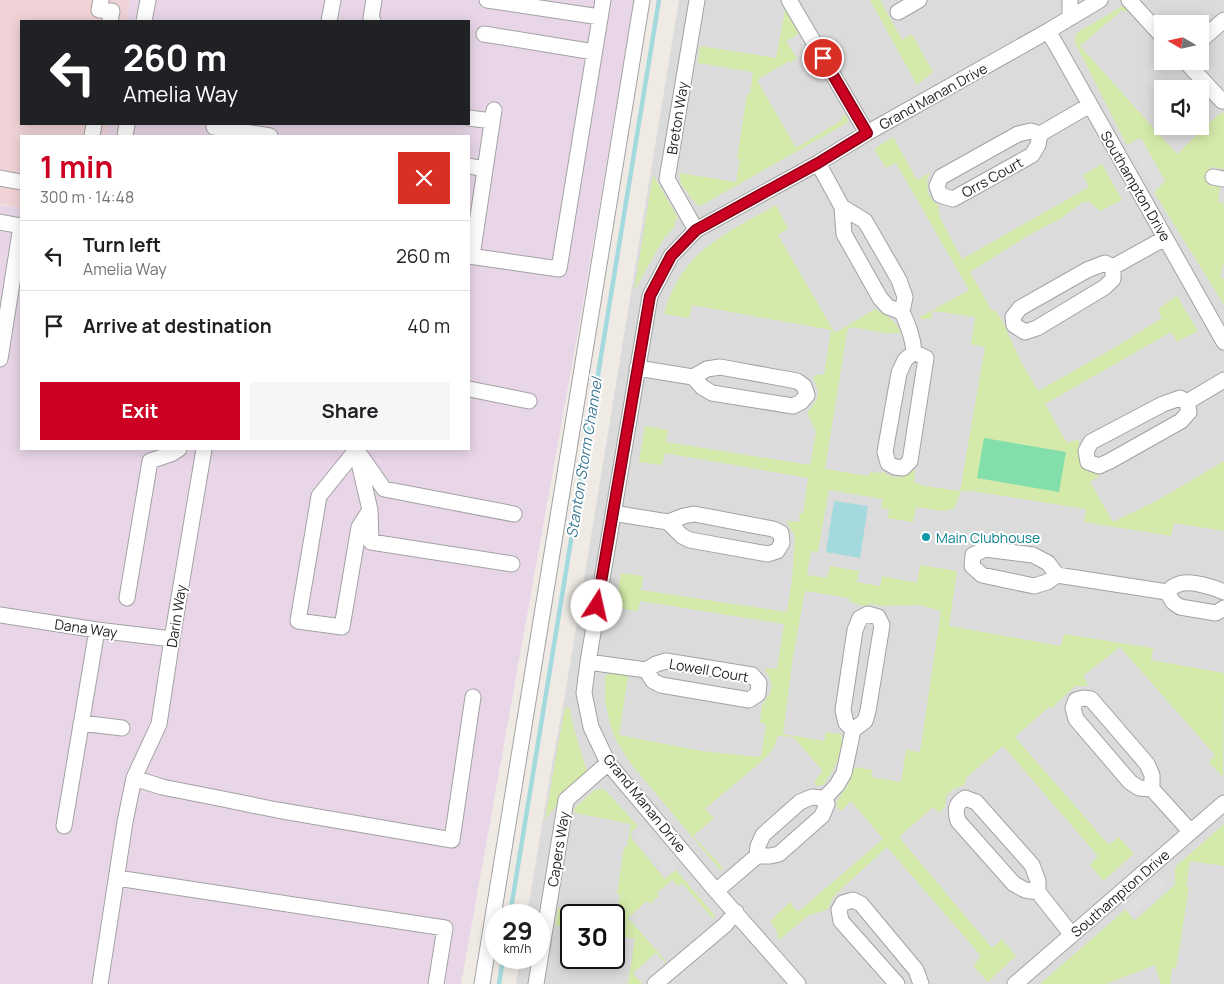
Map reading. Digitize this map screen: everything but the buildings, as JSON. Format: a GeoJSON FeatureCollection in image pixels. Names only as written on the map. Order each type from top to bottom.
{"type":"FeatureCollection","features":[{"type":"Feature","properties":{"kind":"street"},"geometry":{"type":"LineString","coordinates":[[101,0],[99,10],[112,11],[110,20]]}},
{"type":"Feature","properties":{"kind":"street"},"geometry":{"type":"LineString","coordinates":[[144,20],[148,0]]}},
{"type":"Feature","properties":{"kind":"street"},"geometry":{"type":"LineString","coordinates":[[330,20],[333,0]]}},
{"type":"Feature","properties":{"kind":"street"},"geometry":{"type":"LineString","coordinates":[[372,20],[374,0]]}},
{"type":"Feature","properties":{"kind":"street"},"geometry":{"type":"LineString","coordinates":[[487,0],[600,17]]}},
{"type":"Feature","properties":{"kind":"street"},"geometry":{"type":"LineString","coordinates":[[470,118],[493,116],[471,256],[559,269],[603,0]]}},
{"type":"Feature","properties":{"kind":"street"},"geometry":{"type":"LineString","coordinates":[[482,984],[642,0]]}},
{"type":"Feature","properties":{"kind":"street","name":"Breton Way"},"geometry":{"type":"LineString","coordinates":[[696,230],[667,179],[697,0]]}},
{"type":"Feature","properties":{"kind":"street"},"geometry":{"type":"LineString","coordinates":[[790,0],[867,133]]}},
{"type":"Feature","properties":{"kind":"street"},"geometry":{"type":"LineString","coordinates":[[898,12],[919,0]]}},
{"type":"Feature","properties":{"kind":"street"},"geometry":{"type":"LineString","coordinates":[[1070,0],[1070,18]]}},
{"type":"Feature","properties":{"kind":"street","name":"Grand Manan Drive"},"geometry":{"type":"LineString","coordinates":[[798,984],[716,891],[608,763],[590,727],[584,693],[588,662],[650,296],[671,256],[696,230],[818,163],[1100,0]]}},
{"type":"Feature","properties":{"kind":"street"},"geometry":{"type":"LineString","coordinates":[[1130,0],[1154,27]]}},
{"type":"Feature","properties":{"kind":"street"},"geometry":{"type":"LineString","coordinates":[[1209,34],[1224,20]]}},
{"type":"Feature","properties":{"kind":"street","name":"Southampton Drive"},"geometry":{"type":"LineString","coordinates":[[1048,31],[1224,342]]}},
{"type":"Feature","properties":{"kind":"street"},"geometry":{"type":"LineString","coordinates":[[484,34],[594,52]]}},
{"type":"Feature","properties":{"kind":"street"},"geometry":{"type":"LineString","coordinates":[[1194,70],[1222,100]]}},
{"type":"Feature","properties":{"kind":"street","name":"Orrs Court"},"geometry":{"type":"LineString","coordinates":[[1040,134],[1038,145],[1032,155],[953,199],[940,195],[937,186],[941,177],[1018,134],[1030,131],[1040,134],[1090,104]]}},
{"type":"Feature","properties":{"kind":"street"},"geometry":{"type":"LineString","coordinates":[[214,129],[262,135]]}},
{"type":"Feature","properties":{"kind":"street"},"geometry":{"type":"LineString","coordinates":[[818,163],[842,207],[844,234],[880,298],[888,307],[902,312]]}},
{"type":"Feature","properties":{"kind":"street"},"geometry":{"type":"LineString","coordinates":[[470,166],[485,168]]}},
{"type":"Feature","properties":{"kind":"street"},"geometry":{"type":"LineString","coordinates":[[0,178],[20,182]]}},
{"type":"Feature","properties":{"kind":"street"},"geometry":{"type":"LineString","coordinates":[[842,207],[865,221],[899,280],[905,297],[902,312],[908,324],[914,352]]}},
{"type":"Feature","properties":{"kind":"street"},"geometry":{"type":"LineString","coordinates":[[0,222],[20,226]]}},
{"type":"Feature","properties":{"kind":"street"},"geometry":{"type":"LineString","coordinates":[[0,359],[20,232]]}},
{"type":"Feature","properties":{"kind":"street"},"geometry":{"type":"LineString","coordinates":[[1113,267],[1165,238]]}},
{"type":"Feature","properties":{"kind":"street"},"geometry":{"type":"LineString","coordinates":[[1105,263],[1113,267],[1113,279],[1105,287],[1037,328],[1024,332],[1014,325],[1013,316],[1020,308],[1087,270],[1105,263]]}},
{"type":"Feature","properties":{"kind":"street"},"geometry":{"type":"LineString","coordinates":[[914,352],[926,358],[910,461],[903,468],[894,467],[888,463],[885,452],[899,373],[905,360],[914,352]]}},
{"type":"Feature","properties":{"kind":"street"},"geometry":{"type":"LineString","coordinates":[[637,368],[694,377],[702,387],[712,393],[793,406],[801,402],[806,395],[804,386],[796,381],[720,367],[706,369],[694,377]]}},
{"type":"Feature","properties":{"kind":"street"},"geometry":{"type":"LineString","coordinates":[[1187,402],[1224,380]]}},
{"type":"Feature","properties":{"kind":"street"},"geometry":{"type":"LineString","coordinates":[[470,389],[529,401]]}},
{"type":"Feature","properties":{"kind":"street"},"geometry":{"type":"LineString","coordinates":[[1180,398],[1187,402],[1189,412],[1181,421],[1099,466],[1088,462],[1086,451],[1091,442],[1163,404],[1180,398]]}},
{"type":"Feature","properties":{"kind":"street"},"geometry":{"type":"LineString","coordinates":[[127,598],[150,461],[177,450]]}},
{"type":"Feature","properties":{"kind":"street","name":"Darin Way"},"geometry":{"type":"LineString","coordinates":[[100,984],[134,778],[159,724],[204,450]]}},
{"type":"Feature","properties":{"kind":"street"},"geometry":{"type":"LineString","coordinates":[[354,450],[319,496],[298,621],[342,627],[359,527],[370,510]]}},
{"type":"Feature","properties":{"kind":"street"},"geometry":{"type":"LineString","coordinates":[[355,450],[370,510],[371,542],[512,564]]}},
{"type":"Feature","properties":{"kind":"street"},"geometry":{"type":"LineString","coordinates":[[356,450],[384,489],[514,514]]}},
{"type":"Feature","properties":{"kind":"street"},"geometry":{"type":"LineString","coordinates":[[613,513],[668,522],[694,514],[773,528],[781,533],[782,543],[777,550],[768,554],[690,540],[682,536],[668,522]]}},
{"type":"Feature","properties":{"kind":"street"},"geometry":{"type":"LineString","coordinates":[[1057,576],[1048,562],[1033,555],[985,549],[973,555],[972,566],[982,575],[1034,586],[1047,582],[1057,576],[1167,592],[1178,584],[1188,583],[1214,587],[1224,592]]}},
{"type":"Feature","properties":{"kind":"street"},"geometry":{"type":"LineString","coordinates":[[1167,592],[1173,602],[1180,607],[1216,613],[1224,608]]}},
{"type":"Feature","properties":{"kind":"street"},"geometry":{"type":"LineString","coordinates":[[823,800],[837,785],[844,773],[853,730],[865,721],[868,711],[882,624],[878,617],[868,614],[860,618],[855,630],[842,710],[846,723],[853,730]]}},
{"type":"Feature","properties":{"kind":"street","name":"Dana Way"},"geometry":{"type":"LineString","coordinates":[[0,615],[172,639]]}},
{"type":"Feature","properties":{"kind":"street"},"geometry":{"type":"LineString","coordinates":[[64,826],[97,630]]}},
{"type":"Feature","properties":{"kind":"street","name":"Lowell Court"},"geometry":{"type":"LineString","coordinates":[[588,662],[646,670],[666,661],[752,675],[759,683],[758,694],[749,700],[662,685],[653,681],[646,670]]}},
{"type":"Feature","properties":{"kind":"street"},"geometry":{"type":"LineString","coordinates":[[134,778],[162,787],[277,810],[452,840],[473,697]]}},
{"type":"Feature","properties":{"kind":"street"},"geometry":{"type":"LineString","coordinates":[[1152,789],[1139,788],[1130,782],[1076,719],[1072,708],[1076,700],[1083,698],[1091,699],[1146,764],[1152,775],[1152,789],[1190,831]]}},
{"type":"Feature","properties":{"kind":"street"},"geometry":{"type":"LineString","coordinates":[[81,723],[122,728]]}},
{"type":"Feature","properties":{"kind":"street","name":"Capers Way"},"geometry":{"type":"LineString","coordinates":[[536,984],[566,800],[608,763]]}},
{"type":"Feature","properties":{"kind":"street"},"geometry":{"type":"LineString","coordinates":[[716,891],[756,856],[763,835],[800,802],[812,797],[821,798],[827,804],[822,816],[779,854],[756,856]]}},
{"type":"Feature","properties":{"kind":"street"},"geometry":{"type":"LineString","coordinates":[[1038,892],[1025,890],[1014,884],[958,821],[955,810],[960,801],[965,798],[976,802],[1032,865],[1038,881],[1038,892],[1072,935]]}},
{"type":"Feature","properties":{"kind":"street","name":"Southampton Drive"},"geometry":{"type":"LineString","coordinates":[[1015,984],[1224,803]]}},
{"type":"Feature","properties":{"kind":"street"},"geometry":{"type":"LineString","coordinates":[[117,878],[445,928],[436,984]]}},
{"type":"Feature","properties":{"kind":"street"},"geometry":{"type":"LineString","coordinates":[[897,984],[841,921],[839,910],[843,902],[853,900],[862,904],[916,970],[921,984]]}},
{"type":"Feature","properties":{"kind":"street"},"geometry":{"type":"LineString","coordinates":[[655,984],[725,924],[736,912]]}},
{"type":"Feature","properties":{"kind":"shaded area"},"geometry":{"type":"Polygon","coordinates":[[[0,0],[130,0],[126,20],[20,20],[20,125],[109,125],[107,135],[20,135],[20,208],[0,204],[0,0]]]}},
{"type":"Feature","properties":{"kind":"shaded area"},"geometry":{"type":"Polygon","coordinates":[[[130,0],[634,0],[583,303],[461,984],[0,984],[0,205],[20,208],[20,450],[470,450],[470,135],[107,135],[109,125],[470,125],[470,20],[126,20],[130,0]]]}},
{"type":"Feature","properties":{"kind":"shaded area"},"geometry":{"type":"Polygon","coordinates":[[[679,0],[1224,0],[1224,984],[516,984],[518,969],[550,969],[550,904],[529,904],[679,0]]]}},
{"type":"Feature","properties":{"kind":"shaded area"},"geometry":{"type":"Polygon","coordinates":[[[799,34],[809,51],[797,58],[786,41],[799,34]]]}},
{"type":"Feature","properties":{"kind":"shaded area"},"geometry":{"type":"Polygon","coordinates":[[[1141,138],[1165,181],[1154,192],[1127,145],[1141,138]]]}},
{"type":"Feature","properties":{"kind":"shaded area"},"geometry":{"type":"Polygon","coordinates":[[[643,828],[677,865],[666,875],[633,837],[643,828]]]}},
{"type":"Feature","properties":{"kind":"shaded area"},"geometry":{"type":"Polygon","coordinates":[[[1159,876],[1168,886],[1132,917],[1123,907],[1159,876]]]}},
{"type":"Feature","properties":{"kind":"shaded area"},"geometry":{"type":"Polygon","coordinates":[[[656,953],[665,963],[642,983],[633,974],[656,953]]]}},
{"type":"Feature","properties":{"kind":"green space"},"geometry":{"type":"Polygon","coordinates":[[[870,0],[880,0],[902,40],[912,34],[933,72],[917,85],[870,0]]]}},
{"type":"Feature","properties":{"kind":"green space"},"geometry":{"type":"Polygon","coordinates":[[[1123,6],[1127,10],[1124,12],[1122,10],[1080,46],[1154,128],[1154,135],[1160,135],[1177,154],[1197,135],[1209,135],[1209,123],[1220,113],[1224,112],[1224,169],[1210,167],[1208,185],[1220,187],[1218,202],[1224,203],[1224,260],[1220,278],[1224,279],[1224,305],[1154,192],[1165,181],[1140,138],[1127,145],[1075,43],[1075,37],[1078,32],[1123,6]]]}},
{"type":"Feature","properties":{"kind":"green space"},"geometry":{"type":"Polygon","coordinates":[[[785,10],[799,34],[787,41],[797,58],[757,80],[796,148],[842,120],[841,117],[845,115],[848,120],[847,123],[698,206],[681,184],[679,173],[736,182],[740,159],[737,159],[747,94],[750,94],[753,72],[698,63],[700,46],[776,58],[785,10]]]}},
{"type":"Feature","properties":{"kind":"green space"},"geometry":{"type":"Polygon","coordinates":[[[893,137],[917,180],[929,173],[930,175],[927,180],[928,193],[938,205],[940,218],[962,259],[1089,187],[1083,175],[1102,164],[1122,200],[1100,211],[1090,202],[1083,202],[1060,219],[1029,235],[970,272],[992,311],[995,310],[1003,322],[1020,360],[1038,391],[1114,348],[1162,318],[1158,309],[1177,296],[1198,331],[1177,342],[1171,332],[1045,404],[1065,440],[1069,443],[1078,439],[1083,466],[1089,471],[1100,475],[1090,482],[1113,522],[1158,500],[1224,461],[1224,531],[1174,523],[1171,536],[1084,522],[1086,509],[971,491],[961,491],[954,509],[943,511],[916,507],[913,522],[888,518],[889,509],[881,508],[883,499],[829,490],[818,552],[811,551],[807,575],[827,578],[830,566],[859,571],[857,582],[880,586],[882,576],[917,583],[920,565],[957,571],[949,626],[1061,646],[1064,634],[1153,648],[1151,660],[1224,673],[1223,777],[1209,762],[1215,755],[1120,647],[1083,676],[1088,686],[1075,686],[1052,708],[1049,707],[1015,737],[1109,845],[1119,837],[1134,854],[1103,881],[1090,865],[1098,856],[1003,746],[967,777],[964,785],[952,790],[946,797],[945,807],[939,813],[933,807],[899,837],[992,948],[1002,939],[1016,956],[988,982],[973,966],[981,956],[887,847],[833,897],[827,910],[809,915],[779,940],[778,933],[770,921],[790,902],[799,911],[883,839],[851,801],[841,811],[836,806],[838,799],[848,785],[855,767],[872,770],[871,777],[901,782],[906,750],[920,752],[941,611],[919,605],[881,606],[871,604],[862,606],[849,601],[849,598],[805,591],[793,657],[783,734],[824,741],[826,732],[841,734],[840,754],[823,785],[817,786],[814,781],[823,771],[793,737],[778,736],[774,747],[767,756],[705,809],[714,818],[693,836],[723,868],[720,870],[631,764],[617,742],[610,724],[605,701],[605,676],[610,673],[628,676],[619,735],[701,751],[761,757],[766,725],[760,722],[762,705],[772,687],[765,669],[777,669],[784,624],[640,601],[638,611],[615,608],[621,573],[643,576],[641,590],[787,612],[792,579],[795,536],[787,521],[799,522],[800,513],[803,513],[808,478],[665,453],[662,465],[639,462],[645,426],[668,430],[666,442],[810,465],[816,432],[807,413],[818,397],[813,378],[817,374],[824,375],[831,330],[692,305],[689,318],[664,314],[671,293],[681,275],[693,260],[707,247],[740,225],[776,205],[788,229],[778,235],[835,333],[875,309],[891,319],[901,333],[886,333],[850,327],[847,332],[825,469],[869,476],[870,472],[883,472],[899,477],[915,469],[914,482],[925,486],[960,491],[985,347],[971,344],[975,317],[934,311],[931,319],[922,319],[920,317],[969,290],[896,163],[886,168],[874,149],[893,137]]]}},
{"type":"Feature","properties":{"kind":"green space"},"geometry":{"type":"Polygon","coordinates":[[[653,175],[678,218],[675,221],[674,228],[664,238],[634,291],[653,175]]]}},
{"type":"Feature","properties":{"kind":"green space"},"geometry":{"type":"Polygon","coordinates":[[[984,438],[1066,452],[1059,492],[977,478],[984,438]]]}},
{"type":"Feature","properties":{"kind":"green space"},"geometry":{"type":"Polygon","coordinates":[[[565,707],[570,708],[573,726],[587,771],[545,819],[565,707]]]}},
{"type":"Feature","properties":{"kind":"green space"},"geometry":{"type":"Polygon","coordinates":[[[594,790],[605,790],[638,826],[631,832],[632,839],[665,879],[676,870],[715,916],[713,919],[682,883],[678,886],[672,880],[657,893],[659,896],[650,904],[647,901],[628,918],[666,961],[665,963],[656,953],[633,973],[641,984],[628,984],[635,939],[625,937],[625,904],[618,904],[620,895],[617,894],[624,847],[627,847],[631,824],[575,813],[575,808],[594,790]]]}},
{"type":"Feature","properties":{"kind":"green space"},"geometry":{"type":"Polygon","coordinates":[[[1224,824],[1224,866],[1190,861],[1186,887],[1189,887],[1176,969],[1172,968],[1170,984],[1161,984],[1155,965],[1106,984],[1040,984],[1126,909],[1134,921],[1175,885],[1175,867],[1224,824]]]}},
{"type":"Feature","properties":{"kind":"green space"},"geometry":{"type":"Polygon","coordinates":[[[558,908],[560,908],[560,926],[555,925],[558,908]]]}},
{"type":"Feature","properties":{"kind":"water"},"geometry":{"type":"Polygon","coordinates":[[[834,501],[868,506],[860,558],[826,552],[834,501]]]}},
{"type":"Feature","properties":{"kind":"waterway","name":"Stanton Storm Channel"},"geometry":{"type":"LineString","coordinates":[[512,904],[659,0]]}},
{"type":"Feature","properties":{"kind":"waterway","name":"Stanton Storm Channel"},"geometry":{"type":"LineString","coordinates":[[499,984],[501,969]]}},
{"type":"Feature","properties":{"kind":"place","name":"Main Clubhouse"},"geometry":{"type":"Point","coordinates":[926,537]}},
{"type":"Feature","properties":{"kind":"route"},"geometry":{"type":"LineString","coordinates":[[597,606],[650,296],[671,256],[696,230],[818,163],[867,133],[823,58]]}}]}
